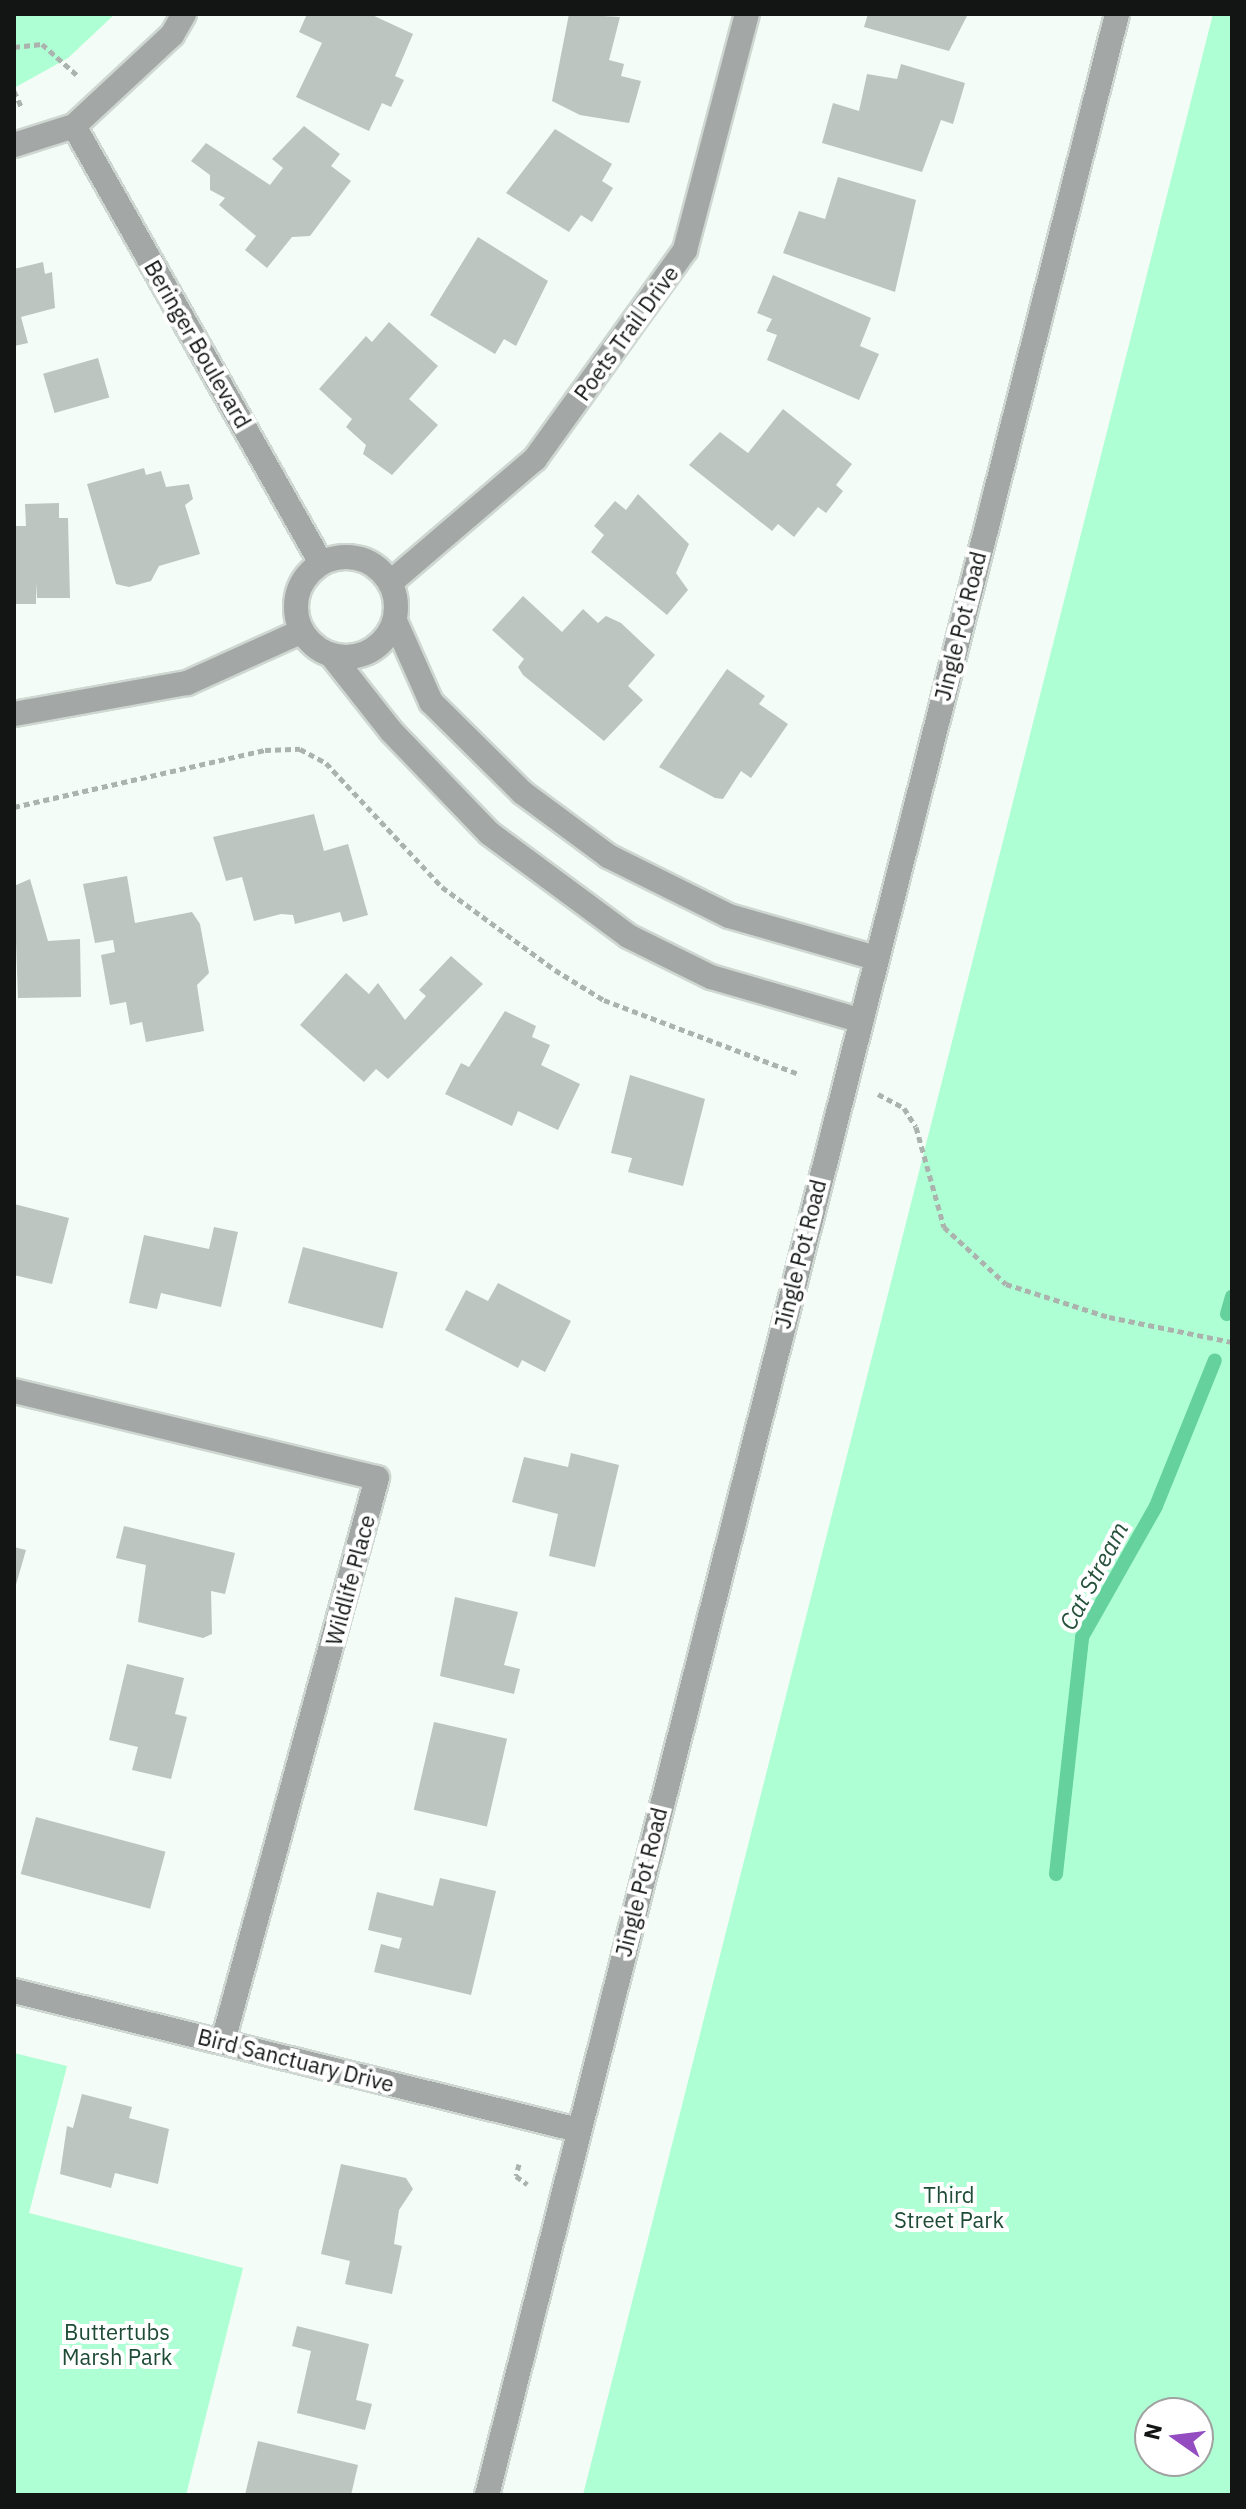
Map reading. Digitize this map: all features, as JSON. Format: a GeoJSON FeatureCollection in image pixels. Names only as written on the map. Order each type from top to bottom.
{"type":"FeatureCollection","features":[{"type":"Feature","properties":{"kind":"street"},"geometry":{"type":"LineString","coordinates":[[14,145],[74,126],[172,35],[184,14]]}},
{"type":"Feature","properties":{"kind":"street","name":"Poets Trail Drive"},"geometry":{"type":"LineString","coordinates":[[391,582],[535,459],[685,250],[747,14]]}},
{"type":"Feature","properties":{"kind":"street","name":"Jingle Pot Road"},"geometry":{"type":"LineString","coordinates":[[487,2495],[859,1020],[1117,14]]}},
{"type":"Feature","properties":{"kind":"street","name":"Beringer Boulevard"},"geometry":{"type":"LineString","coordinates":[[74,126],[321,563]]}},
{"type":"Feature","properties":{"kind":"street"},"geometry":{"type":"LineString","coordinates":[[859,1020],[711,977],[628,936],[489,833],[400,741],[332,656],[302,631],[295,601],[321,563],[352,557],[391,582],[395,621],[431,702],[523,793],[608,856],[729,916],[875,958]]}},
{"type":"Feature","properties":{"kind":"street"},"geometry":{"type":"LineString","coordinates":[[332,656],[378,647],[395,621]]}},
{"type":"Feature","properties":{"kind":"street"},"geometry":{"type":"LineString","coordinates":[[14,714],[187,683],[302,631]]}},
{"type":"Feature","properties":{"kind":"street","name":"Wildlife Place"},"geometry":{"type":"LineString","coordinates":[[14,1391],[377,1478],[223,2041]]}},
{"type":"Feature","properties":{"kind":"street","name":"Bird Sanctuary Drive"},"geometry":{"type":"LineString","coordinates":[[14,1991],[578,2130]]}},
{"type":"Feature","properties":{"kind":"path"},"geometry":{"type":"LineString","coordinates":[[14,45],[42,44],[102,100]]}},
{"type":"Feature","properties":{"kind":"path"},"geometry":{"type":"LineString","coordinates":[[14,807],[265,750],[300,749],[326,763],[442,887],[555,970],[604,1000],[799,1074]]}},
{"type":"Feature","properties":{"kind":"path"},"geometry":{"type":"LineString","coordinates":[[878,1094],[904,1108],[916,1127],[944,1227],[1006,1284],[1109,1317],[1232,1342]]}},
{"type":"Feature","properties":{"kind":"path"},"geometry":{"type":"LineString","coordinates":[[519,2164],[516,2176],[527,2184]]}},
{"type":"Feature","properties":{"kind":"green space"},"geometry":{"type":"Polygon","coordinates":[[[14,14],[115,14],[68,58],[14,88],[14,14]]]}},
{"type":"Feature","properties":{"kind":"green space","name":"Third Street Park"},"geometry":{"type":"Polygon","coordinates":[[[1213,14],[1232,14],[1232,2495],[583,2495],[1213,14]]]}},
{"type":"Feature","properties":{"kind":"green space","name":"Buttertubs Marsh Park"},"geometry":{"type":"Polygon","coordinates":[[[14,2053],[67,2066],[29,2213],[243,2268],[186,2495],[14,2495],[14,2053]]]}},
{"type":"Feature","properties":{"kind":"building"},"geometry":{"type":"Polygon","coordinates":[[[307,14],[370,14],[413,34],[395,76],[404,80],[391,107],[382,103],[369,131],[296,97],[322,43],[299,32],[307,14]]]}},
{"type":"Feature","properties":{"kind":"building"},"geometry":{"type":"Polygon","coordinates":[[[569,14],[620,17],[609,60],[624,64],[621,76],[641,81],[629,123],[580,115],[552,101],[569,14]]]}},
{"type":"Feature","properties":{"kind":"building"},"geometry":{"type":"Polygon","coordinates":[[[868,14],[968,14],[949,51],[864,27],[868,14]]]}},
{"type":"Feature","properties":{"kind":"building"},"geometry":{"type":"Polygon","coordinates":[[[901,64],[965,83],[953,124],[941,120],[922,172],[822,143],[833,103],[859,111],[867,74],[897,79],[901,64]]]}},
{"type":"Feature","properties":{"kind":"building"},"geometry":{"type":"Polygon","coordinates":[[[304,126],[340,154],[331,166],[351,181],[310,236],[292,237],[267,268],[245,250],[256,236],[219,205],[225,198],[210,190],[210,175],[191,161],[206,143],[270,185],[283,168],[272,159],[304,126]]]}},
{"type":"Feature","properties":{"kind":"building"},"geometry":{"type":"Polygon","coordinates":[[[555,129],[612,164],[602,181],[613,188],[592,222],[581,215],[569,232],[506,193],[555,129]]]}},
{"type":"Feature","properties":{"kind":"building"},"geometry":{"type":"Polygon","coordinates":[[[838,177],[916,200],[895,292],[783,253],[799,211],[825,219],[838,177]]]}},
{"type":"Feature","properties":{"kind":"building"},"geometry":{"type":"Polygon","coordinates":[[[478,237],[548,281],[516,346],[504,339],[495,354],[430,315],[478,237]]]}},
{"type":"Feature","properties":{"kind":"building"},"geometry":{"type":"Polygon","coordinates":[[[43,262],[45,274],[52,272],[55,308],[21,317],[28,343],[14,346],[14,269],[43,262]]]}},
{"type":"Feature","properties":{"kind":"building"},"geometry":{"type":"Polygon","coordinates":[[[773,275],[871,318],[860,346],[879,354],[859,400],[767,360],[777,335],[766,331],[772,319],[757,313],[773,275]]]}},
{"type":"Feature","properties":{"kind":"building"},"geometry":{"type":"Polygon","coordinates":[[[389,322],[438,366],[409,399],[438,425],[392,475],[363,454],[366,445],[346,427],[352,419],[319,389],[366,336],[372,342],[389,322]]]}},
{"type":"Feature","properties":{"kind":"building"},"geometry":{"type":"Polygon","coordinates":[[[98,358],[109,397],[55,413],[43,374],[98,358]]]}},
{"type":"Feature","properties":{"kind":"building"},"geometry":{"type":"Polygon","coordinates":[[[783,409],[852,464],[836,485],[843,491],[826,513],[818,507],[794,537],[778,524],[772,531],[689,465],[720,432],[748,453],[783,409]]]}},
{"type":"Feature","properties":{"kind":"building"},"geometry":{"type":"Polygon","coordinates":[[[144,468],[146,475],[161,471],[166,487],[189,484],[193,499],[185,505],[200,554],[159,566],[151,581],[129,587],[116,584],[87,484],[144,468]]]}},
{"type":"Feature","properties":{"kind":"building"},"geometry":{"type":"Polygon","coordinates":[[[638,494],[689,544],[676,573],[688,590],[667,615],[591,552],[604,535],[594,526],[615,501],[626,510],[638,494]]]}},
{"type":"Feature","properties":{"kind":"building"},"geometry":{"type":"Polygon","coordinates":[[[59,503],[59,518],[68,518],[70,598],[37,598],[36,583],[36,604],[14,604],[14,526],[26,526],[25,504],[59,503]]]}},
{"type":"Feature","properties":{"kind":"building"},"geometry":{"type":"Polygon","coordinates":[[[523,596],[562,632],[583,609],[598,623],[606,616],[621,623],[655,655],[628,686],[643,700],[604,741],[523,675],[518,667],[524,659],[492,630],[523,596]]]}},
{"type":"Feature","properties":{"kind":"building"},"geometry":{"type":"Polygon","coordinates":[[[727,669],[765,696],[759,704],[788,724],[751,778],[741,771],[723,799],[715,798],[659,767],[727,669]]]}},
{"type":"Feature","properties":{"kind":"building"},"geometry":{"type":"Polygon","coordinates":[[[314,814],[324,851],[348,844],[368,915],[343,922],[340,912],[295,924],[293,915],[281,914],[254,921],[242,877],[226,881],[213,837],[314,814]]]}},
{"type":"Feature","properties":{"kind":"building"},"geometry":{"type":"Polygon","coordinates":[[[127,876],[135,923],[192,912],[200,924],[209,973],[197,985],[204,1031],[146,1042],[142,1022],[130,1025],[126,1002],[110,1005],[101,955],[115,952],[113,940],[95,943],[83,884],[127,876]]]}},
{"type":"Feature","properties":{"kind":"building"},"geometry":{"type":"Polygon","coordinates":[[[30,879],[48,941],[80,939],[81,997],[18,998],[14,886],[30,879]]]}},
{"type":"Feature","properties":{"kind":"building"},"geometry":{"type":"Polygon","coordinates":[[[451,956],[483,984],[388,1079],[376,1069],[364,1082],[300,1025],[346,973],[369,994],[378,983],[405,1020],[426,996],[419,990],[451,956]]]}},
{"type":"Feature","properties":{"kind":"building"},"geometry":{"type":"Polygon","coordinates":[[[505,1011],[536,1026],[532,1037],[550,1045],[541,1065],[580,1084],[558,1130],[518,1111],[512,1126],[445,1094],[461,1063],[469,1067],[505,1011]]]}},
{"type":"Feature","properties":{"kind":"building"},"geometry":{"type":"Polygon","coordinates":[[[630,1075],[705,1099],[683,1186],[628,1172],[632,1158],[611,1153],[630,1075]]]}},
{"type":"Feature","properties":{"kind":"building"},"geometry":{"type":"Polygon","coordinates":[[[14,1204],[69,1218],[52,1284],[14,1275],[14,1204]]]}},
{"type":"Feature","properties":{"kind":"building"},"geometry":{"type":"Polygon","coordinates":[[[214,1227],[238,1232],[221,1307],[161,1293],[157,1309],[129,1303],[144,1235],[209,1249],[214,1227]]]}},
{"type":"Feature","properties":{"kind":"building"},"geometry":{"type":"Polygon","coordinates":[[[303,1247],[398,1272],[383,1328],[288,1303],[303,1247]]]}},
{"type":"Feature","properties":{"kind":"building"},"geometry":{"type":"Polygon","coordinates":[[[498,1283],[571,1321],[545,1372],[522,1360],[518,1368],[445,1330],[466,1290],[488,1301],[498,1283]]]}},
{"type":"Feature","properties":{"kind":"building"},"geometry":{"type":"Polygon","coordinates":[[[571,1453],[619,1465],[595,1567],[549,1556],[558,1514],[512,1502],[524,1457],[568,1467],[571,1453]]]}},
{"type":"Feature","properties":{"kind":"building"},"geometry":{"type":"Polygon","coordinates":[[[124,1526],[235,1553],[225,1594],[211,1591],[212,1634],[203,1638],[138,1622],[146,1565],[116,1558],[124,1526]]]}},
{"type":"Feature","properties":{"kind":"building"},"geometry":{"type":"Polygon","coordinates":[[[14,1547],[26,1550],[15,1588],[14,1588],[14,1547]]]}},
{"type":"Feature","properties":{"kind":"building"},"geometry":{"type":"Polygon","coordinates":[[[455,1597],[518,1612],[504,1665],[520,1669],[514,1694],[440,1676],[455,1597]]]}},
{"type":"Feature","properties":{"kind":"building"},"geometry":{"type":"Polygon","coordinates":[[[127,1664],[184,1678],[175,1714],[187,1717],[171,1779],[132,1770],[138,1747],[109,1740],[127,1664]]]}},
{"type":"Feature","properties":{"kind":"building"},"geometry":{"type":"Polygon","coordinates":[[[434,1722],[507,1739],[487,1827],[414,1810],[434,1722]]]}},
{"type":"Feature","properties":{"kind":"building"},"geometry":{"type":"Polygon","coordinates":[[[36,1817],[165,1852],[150,1909],[21,1874],[36,1817]]]}},
{"type":"Feature","properties":{"kind":"building"},"geometry":{"type":"Polygon","coordinates":[[[440,1878],[496,1891],[471,1995],[374,1972],[381,1944],[399,1949],[402,1938],[368,1930],[377,1892],[433,1906],[440,1878]]]}},
{"type":"Feature","properties":{"kind":"building"},"geometry":{"type":"Polygon","coordinates":[[[82,2094],[132,2107],[129,2118],[169,2129],[158,2184],[115,2173],[111,2188],[60,2174],[67,2126],[73,2128],[82,2094]]]}},
{"type":"Feature","properties":{"kind":"building"},"geometry":{"type":"Polygon","coordinates":[[[341,2164],[406,2178],[413,2189],[399,2210],[394,2244],[402,2246],[392,2294],[345,2284],[350,2261],[321,2254],[341,2164]]]}},
{"type":"Feature","properties":{"kind":"building"},"geometry":{"type":"Polygon","coordinates":[[[297,2326],[369,2344],[356,2400],[372,2404],[365,2430],[297,2413],[311,2351],[292,2346],[297,2326]]]}},
{"type":"Feature","properties":{"kind":"building"},"geometry":{"type":"Polygon","coordinates":[[[258,2441],[358,2465],[351,2495],[245,2495],[258,2441]]]}},
{"type":"Feature","properties":{"kind":"waterway","name":"Cat Stream"},"geometry":{"type":"LineString","coordinates":[[1227,1314],[1232,1297]]}},
{"type":"Feature","properties":{"kind":"waterway","name":"Cat Stream"},"geometry":{"type":"LineString","coordinates":[[1056,1874],[1082,1637],[1156,1506],[1215,1360]]}}]}
